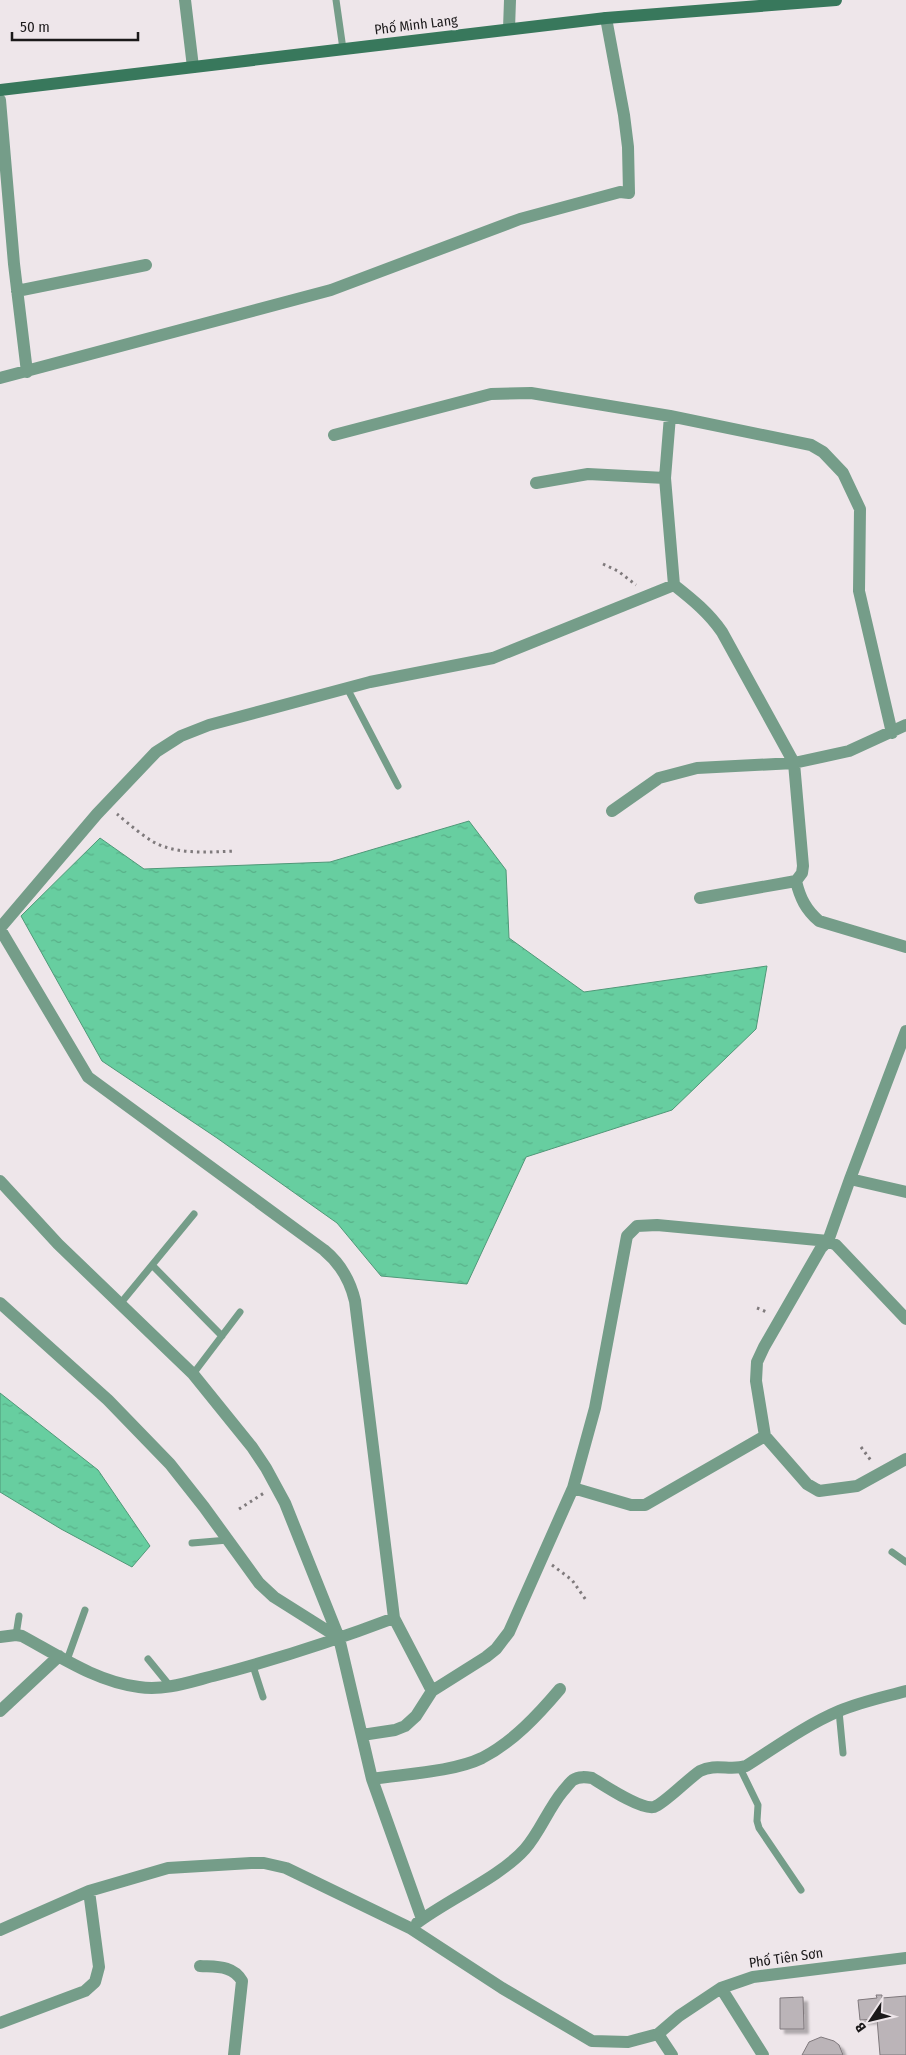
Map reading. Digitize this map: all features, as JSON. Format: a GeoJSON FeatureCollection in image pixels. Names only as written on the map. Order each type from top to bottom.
{"type":"FeatureCollection","features":[{"type":"Feature","properties":{"kind":"street"},"geometry":{"type":"LineString","coordinates":[[185,0],[193,67]]}},
{"type":"Feature","properties":{"kind":"street"},"geometry":{"type":"LineString","coordinates":[[509,29],[510,0]]}},
{"type":"Feature","properties":{"kind":"street","name":"Phố Minh Lang"},"geometry":{"type":"LineString","coordinates":[[0,90],[606,18],[836,0]]}},
{"type":"Feature","properties":{"kind":"street"},"geometry":{"type":"LineString","coordinates":[[0,378],[331,290],[520,219],[620,192],[629,192],[628,147],[624,115],[606,18]]}},
{"type":"Feature","properties":{"kind":"street"},"geometry":{"type":"LineString","coordinates":[[0,100],[6,240],[17,291],[27,372]]}},
{"type":"Feature","properties":{"kind":"street"},"geometry":{"type":"LineString","coordinates":[[17,291],[146,265]]}},
{"type":"Feature","properties":{"kind":"street"},"geometry":{"type":"LineString","coordinates":[[334,435],[491,394],[531,393],[670,416],[811,445],[823,452],[843,473],[860,509],[859,591],[892,733]]}},
{"type":"Feature","properties":{"kind":"street"},"geometry":{"type":"LineString","coordinates":[[670,416],[665,478],[674,585],[701,606],[717,625],[794,764],[803,866],[802,873],[796,881],[700,898]]}},
{"type":"Feature","properties":{"kind":"street"},"geometry":{"type":"LineString","coordinates":[[536,483],[588,474],[665,478]]}},
{"type":"Feature","properties":{"kind":"street"},"geometry":{"type":"LineString","coordinates":[[432,1691],[394,1618],[355,1301],[347,1278],[339,1264],[324,1250],[88,1078],[0,929],[106,805],[156,752],[181,736],[209,725],[347,688],[493,658],[674,585]]}},
{"type":"Feature","properties":{"kind":"street"},"geometry":{"type":"LineString","coordinates":[[612,811],[659,778],[697,768],[794,764],[849,751],[906,726]]}},
{"type":"Feature","properties":{"kind":"street"},"geometry":{"type":"LineString","coordinates":[[796,881],[803,903],[810,914],[819,921],[906,948]]}},
{"type":"Feature","properties":{"kind":"street"},"geometry":{"type":"LineString","coordinates":[[906,1031],[828,1241],[822,1248],[757,1362],[756,1381],[765,1436],[807,1484],[819,1491],[857,1486],[906,1459]]}},
{"type":"Feature","properties":{"kind":"street"},"geometry":{"type":"LineString","coordinates":[[850,1179],[906,1192]]}},
{"type":"Feature","properties":{"kind":"street"},"geometry":{"type":"LineString","coordinates":[[0,1181],[58,1244],[193,1374],[252,1447],[285,1503],[339,1638],[372,1779],[422,1919]]}},
{"type":"Feature","properties":{"kind":"street"},"geometry":{"type":"LineString","coordinates":[[362,1735],[396,1730],[405,1726],[416,1716],[432,1691],[496,1649],[510,1632],[573,1488],[595,1408],[626,1242],[628,1236],[637,1226],[657,1225],[828,1241],[836,1245],[906,1318]]}},
{"type":"Feature","properties":{"kind":"street"},"geometry":{"type":"LineString","coordinates":[[0,1303],[108,1400],[170,1464],[259,1583],[274,1596],[339,1638]]}},
{"type":"Feature","properties":{"kind":"street"},"geometry":{"type":"LineString","coordinates":[[573,1488],[631,1505],[645,1505],[765,1436]]}},
{"type":"Feature","properties":{"kind":"street"},"geometry":{"type":"LineString","coordinates":[[0,1637],[16,1635],[93,1675],[139,1687],[170,1686],[253,1666],[394,1618]]}},
{"type":"Feature","properties":{"kind":"street"},"geometry":{"type":"LineString","coordinates":[[0,1711],[63,1658]]}},
{"type":"Feature","properties":{"kind":"street"},"geometry":{"type":"LineString","coordinates":[[372,1779],[458,1766],[482,1758],[508,1741],[533,1720],[560,1689]]}},
{"type":"Feature","properties":{"kind":"street"},"geometry":{"type":"LineString","coordinates":[[410,1928],[516,1858],[532,1839],[553,1803],[573,1780],[584,1776],[592,1778],[643,1806],[655,1807],[699,1772],[709,1768],[740,1768],[839,1711],[870,1700],[906,1692]]}},
{"type":"Feature","properties":{"kind":"street","name":"Phố Tiên Sơn"},"geometry":{"type":"LineString","coordinates":[[0,1930],[89,1891],[168,1868],[264,1863],[286,1868],[410,1928],[502,1988],[592,2041],[628,2042],[658,2034],[679,2016],[721,1988],[762,1976],[906,1958]]}},
{"type":"Feature","properties":{"kind":"street"},"geometry":{"type":"LineString","coordinates":[[0,2024],[85,1991],[95,1982],[98,1967],[89,1891]]}},
{"type":"Feature","properties":{"kind":"street"},"geometry":{"type":"LineString","coordinates":[[200,1966],[226,1968],[237,1973],[242,1981],[234,2055]]}},
{"type":"Feature","properties":{"kind":"street"},"geometry":{"type":"LineString","coordinates":[[721,1988],[763,2055]]}},
{"type":"Feature","properties":{"kind":"street"},"geometry":{"type":"LineString","coordinates":[[658,2034],[672,2055]]}},
{"type":"Feature","properties":{"kind":"lane"},"geometry":{"type":"LineString","coordinates":[[336,0],[343,49]]}},
{"type":"Feature","properties":{"kind":"lane"},"geometry":{"type":"LineString","coordinates":[[347,688],[398,786]]}},
{"type":"Feature","properties":{"kind":"lane"},"geometry":{"type":"LineString","coordinates":[[120,1304],[194,1214]]}},
{"type":"Feature","properties":{"kind":"lane"},"geometry":{"type":"LineString","coordinates":[[152,1265],[222,1336]]}},
{"type":"Feature","properties":{"kind":"lane"},"geometry":{"type":"LineString","coordinates":[[193,1374],[240,1312]]}},
{"type":"Feature","properties":{"kind":"lane"},"geometry":{"type":"LineString","coordinates":[[192,1543],[228,1540]]}},
{"type":"Feature","properties":{"kind":"lane"},"geometry":{"type":"LineString","coordinates":[[892,1552],[906,1562]]}},
{"type":"Feature","properties":{"kind":"lane"},"geometry":{"type":"LineString","coordinates":[[63,1658],[85,1610]]}},
{"type":"Feature","properties":{"kind":"lane"},"geometry":{"type":"LineString","coordinates":[[16,1635],[19,1616]]}},
{"type":"Feature","properties":{"kind":"lane"},"geometry":{"type":"LineString","coordinates":[[148,1659],[170,1686]]}},
{"type":"Feature","properties":{"kind":"lane"},"geometry":{"type":"LineString","coordinates":[[253,1666],[262,1697]]}},
{"type":"Feature","properties":{"kind":"lane"},"geometry":{"type":"LineString","coordinates":[[839,1711],[843,1753]]}},
{"type":"Feature","properties":{"kind":"lane"},"geometry":{"type":"LineString","coordinates":[[740,1768],[758,1805],[757,1821],[759,1828],[801,1890]]}},
{"type":"Feature","properties":{"kind":"path"},"geometry":{"type":"LineString","coordinates":[[602,564],[618,571],[648,595]]}},
{"type":"Feature","properties":{"kind":"path"},"geometry":{"type":"LineString","coordinates":[[106,805],[163,847],[196,853],[235,851]]}},
{"type":"Feature","properties":{"kind":"path"},"geometry":{"type":"LineString","coordinates":[[239,1509],[275,1486]]}},
{"type":"Feature","properties":{"kind":"path"},"geometry":{"type":"LineString","coordinates":[[541,1561],[556,1567],[572,1580],[586,1600]]}},
{"type":"Feature","properties":{"kind":"water"},"geometry":{"type":"Polygon","coordinates":[[[469,821],[506,870],[509,938],[584,992],[767,966],[756,1029],[672,1110],[526,1157],[467,1284],[381,1276],[337,1223],[217,1138],[102,1061],[21,916],[100,838],[144,869],[330,862],[469,821]]]}},
{"type":"Feature","properties":{"kind":"water"},"geometry":{"type":"Polygon","coordinates":[[[0,1393],[98,1470],[150,1546],[132,1567],[61,1529],[0,1492],[0,1393]]]}},
{"type":"Feature","properties":{"kind":"building"},"geometry":{"type":"Polygon","coordinates":[[[876,1995],[882,1995],[882,1998],[906,1996],[906,2055],[880,2055],[877,2019],[860,2020],[858,2000],[877,1998],[876,1995]]]}},
{"type":"Feature","properties":{"kind":"building"},"geometry":{"type":"Polygon","coordinates":[[[803,1997],[804,2029],[780,2029],[780,1998],[803,1997]]]}},
{"type":"Feature","properties":{"kind":"building"},"geometry":{"type":"Polygon","coordinates":[[[821,2037],[834,2041],[839,2045],[843,2055],[802,2055],[809,2042],[821,2037]]]}}]}
